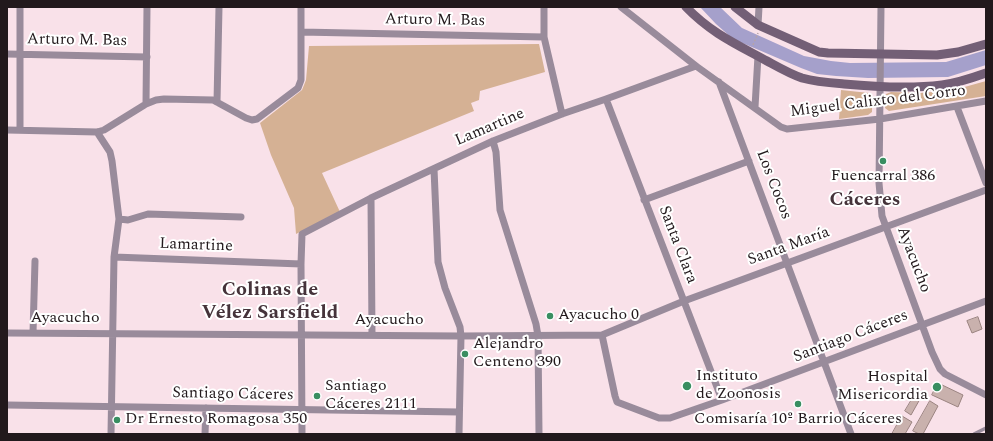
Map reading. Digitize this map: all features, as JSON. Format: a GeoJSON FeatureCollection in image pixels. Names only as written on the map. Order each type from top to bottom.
{"type":"FeatureCollection","features":[{"type":"Feature","properties":{"kind":"main road"},"geometry":{"type":"LineString","coordinates":[[686,7],[718,34],[754,54],[803,78],[827,83],[941,85],[969,79],[986,73]]}},
{"type":"Feature","properties":{"kind":"main road"},"geometry":{"type":"LineString","coordinates":[[735,7],[760,26],[819,52],[881,58],[948,54],[986,44]]}},
{"type":"Feature","properties":{"kind":"street"},"geometry":{"type":"LineString","coordinates":[[20,7],[20,130]]}},
{"type":"Feature","properties":{"kind":"street"},"geometry":{"type":"LineString","coordinates":[[146,104],[147,7]]}},
{"type":"Feature","properties":{"kind":"street"},"geometry":{"type":"LineString","coordinates":[[218,102],[219,7]]}},
{"type":"Feature","properties":{"kind":"street"},"geometry":{"type":"LineString","coordinates":[[7,130],[97,132],[110,128],[146,104],[164,99],[207,99],[218,102],[246,118],[252,120],[257,119],[298,88],[301,80],[301,7]]}},
{"type":"Feature","properties":{"kind":"street"},"geometry":{"type":"LineString","coordinates":[[544,7],[544,37],[562,114]]}},
{"type":"Feature","properties":{"kind":"street","name":"Miguel Calixto del Corro"},"geometry":{"type":"LineString","coordinates":[[621,7],[696,66],[782,127],[787,129],[880,119],[986,102]]}},
{"type":"Feature","properties":{"kind":"street"},"geometry":{"type":"LineString","coordinates":[[759,7],[760,26]]}},
{"type":"Feature","properties":{"kind":"street","name":"Ayacucho"},"geometry":{"type":"LineString","coordinates":[[881,7],[879,183],[882,216],[922,325],[940,369],[950,378],[986,395]]}},
{"type":"Feature","properties":{"kind":"street","name":"Arturo M. Bas"},"geometry":{"type":"LineString","coordinates":[[301,32],[544,37]]}},
{"type":"Feature","properties":{"kind":"street","name":"Arturo M. Bas"},"geometry":{"type":"LineString","coordinates":[[7,54],[146,56]]}},
{"type":"Feature","properties":{"kind":"street"},"geometry":{"type":"LineString","coordinates":[[754,54],[755,107]]}},
{"type":"Feature","properties":{"kind":"street","name":"Lamartine"},"geometry":{"type":"LineString","coordinates":[[114,257],[301,264],[302,234],[371,198],[493,141],[562,114],[696,66]]}},
{"type":"Feature","properties":{"kind":"street","name":"Los Cocos"},"geometry":{"type":"LineString","coordinates":[[719,81],[851,434]]}},
{"type":"Feature","properties":{"kind":"street","name":"Santa Clara"},"geometry":{"type":"LineString","coordinates":[[606,99],[722,400]]}},
{"type":"Feature","properties":{"kind":"street"},"geometry":{"type":"LineString","coordinates":[[957,107],[986,183]]}},
{"type":"Feature","properties":{"kind":"street"},"geometry":{"type":"LineString","coordinates":[[97,132],[108,148],[112,161],[119,219],[114,257],[111,434]]}},
{"type":"Feature","properties":{"kind":"street"},"geometry":{"type":"LineString","coordinates":[[493,141],[496,152],[500,210],[536,324],[538,336],[539,434]]}},
{"type":"Feature","properties":{"kind":"street"},"geometry":{"type":"LineString","coordinates":[[644,200],[749,161]]}},
{"type":"Feature","properties":{"kind":"street"},"geometry":{"type":"LineString","coordinates":[[434,169],[438,262],[445,288],[460,327],[461,336],[459,434]]}},
{"type":"Feature","properties":{"kind":"street","name":"Santa María"},"geometry":{"type":"LineString","coordinates":[[602,335],[684,301],[986,190]]}},
{"type":"Feature","properties":{"kind":"street"},"geometry":{"type":"LineString","coordinates":[[371,198],[372,335]]}},
{"type":"Feature","properties":{"kind":"street"},"geometry":{"type":"LineString","coordinates":[[119,219],[128,220],[148,214],[241,216]]}},
{"type":"Feature","properties":{"kind":"street"},"geometry":{"type":"LineString","coordinates":[[34,333],[35,261]]}},
{"type":"Feature","properties":{"kind":"street"},"geometry":{"type":"LineString","coordinates":[[301,264],[302,434]]}},
{"type":"Feature","properties":{"kind":"street","name":"Santiago Cáceres"},"geometry":{"type":"LineString","coordinates":[[602,335],[617,402],[664,419],[722,400],[986,301]]}},
{"type":"Feature","properties":{"kind":"street","name":"Ayacucho"},"geometry":{"type":"LineString","coordinates":[[7,333],[461,336],[602,335]]}},
{"type":"Feature","properties":{"kind":"street","name":"Santiago Cáceres"},"geometry":{"type":"LineString","coordinates":[[7,405],[459,412]]}},
{"type":"Feature","properties":{"kind":"street"},"geometry":{"type":"LineString","coordinates":[[205,434],[206,408]]}},
{"type":"Feature","properties":{"kind":"lane"},"geometry":{"type":"LineString","coordinates":[[974,434],[986,428]]}},
{"type":"Feature","properties":{"kind":"path"},"geometry":{"type":"LineString","coordinates":[[754,54],[760,26]]}},
{"type":"Feature","properties":{"kind":"shaded area"},"geometry":{"type":"Polygon","coordinates":[[[700,7],[720,7],[742,28],[804,56],[850,63],[946,62],[986,50],[986,65],[948,77],[868,78],[817,74],[733,39],[700,7]]]}},
{"type":"Feature","properties":{"kind":"shaded area"},"geometry":{"type":"Polygon","coordinates":[[[539,44],[545,72],[480,91],[479,100],[471,103],[474,111],[322,173],[340,212],[296,234],[294,208],[271,155],[260,123],[302,90],[306,80],[309,46],[539,44]]]}},
{"type":"Feature","properties":{"kind":"shaded area"},"geometry":{"type":"Polygon","coordinates":[[[986,81],[986,96],[889,111],[885,108],[886,94],[891,92],[921,93],[943,91],[986,81]]]}},
{"type":"Feature","properties":{"kind":"shaded area"},"geometry":{"type":"Polygon","coordinates":[[[841,90],[869,93],[872,97],[872,112],[868,115],[839,119],[841,90]]]}},
{"type":"Feature","properties":{"kind":"building"},"geometry":{"type":"Polygon","coordinates":[[[978,317],[982,329],[972,333],[967,321],[978,317]]]}},
{"type":"Feature","properties":{"kind":"building"},"geometry":{"type":"Polygon","coordinates":[[[938,383],[963,395],[958,407],[932,395],[938,383]]]}},
{"type":"Feature","properties":{"kind":"building"},"geometry":{"type":"Polygon","coordinates":[[[914,396],[920,399],[911,415],[905,411],[914,396]]]}},
{"type":"Feature","properties":{"kind":"building"},"geometry":{"type":"Polygon","coordinates":[[[930,401],[938,406],[923,434],[919,434],[913,431],[930,401]]]}},
{"type":"Feature","properties":{"kind":"building"},"geometry":{"type":"Polygon","coordinates":[[[902,416],[912,422],[905,434],[892,434],[902,416]]]}},
{"type":"Feature","properties":{"kind":"place","name":"Fuencarral 386"},"geometry":{"type":"Point","coordinates":[883,161]}},
{"type":"Feature","properties":{"kind":"place","name":"Ayacucho 0"},"geometry":{"type":"Point","coordinates":[550,316]}},
{"type":"Feature","properties":{"kind":"place","name":"Alejandro Centeno 390"},"geometry":{"type":"Point","coordinates":[465,354]}},
{"type":"Feature","properties":{"kind":"place","name":"Instituto de Zoonosis"},"geometry":{"type":"Point","coordinates":[687,386]}},
{"type":"Feature","properties":{"kind":"place","name":"Hospital Misericordia"},"geometry":{"type":"Point","coordinates":[937,387]}},
{"type":"Feature","properties":{"kind":"place","name":"Santiago Cáceres 2111"},"geometry":{"type":"Point","coordinates":[317,396]}},
{"type":"Feature","properties":{"kind":"place","name":"Comisaría 10º Barrio Cáceres"},"geometry":{"type":"Point","coordinates":[798,404]}},
{"type":"Feature","properties":{"kind":"place","name":"Dr Ernesto Romagosa 350"},"geometry":{"type":"Point","coordinates":[117,420]}},
{"type":"Feature","properties":{"kind":"district","name":"Cáceres"},"geometry":{"type":"Point","coordinates":[865,201]}},
{"type":"Feature","properties":{"kind":"district","name":"Colinas de Vélez Sarsfield"},"geometry":{"type":"Point","coordinates":[270,302]}}]}
